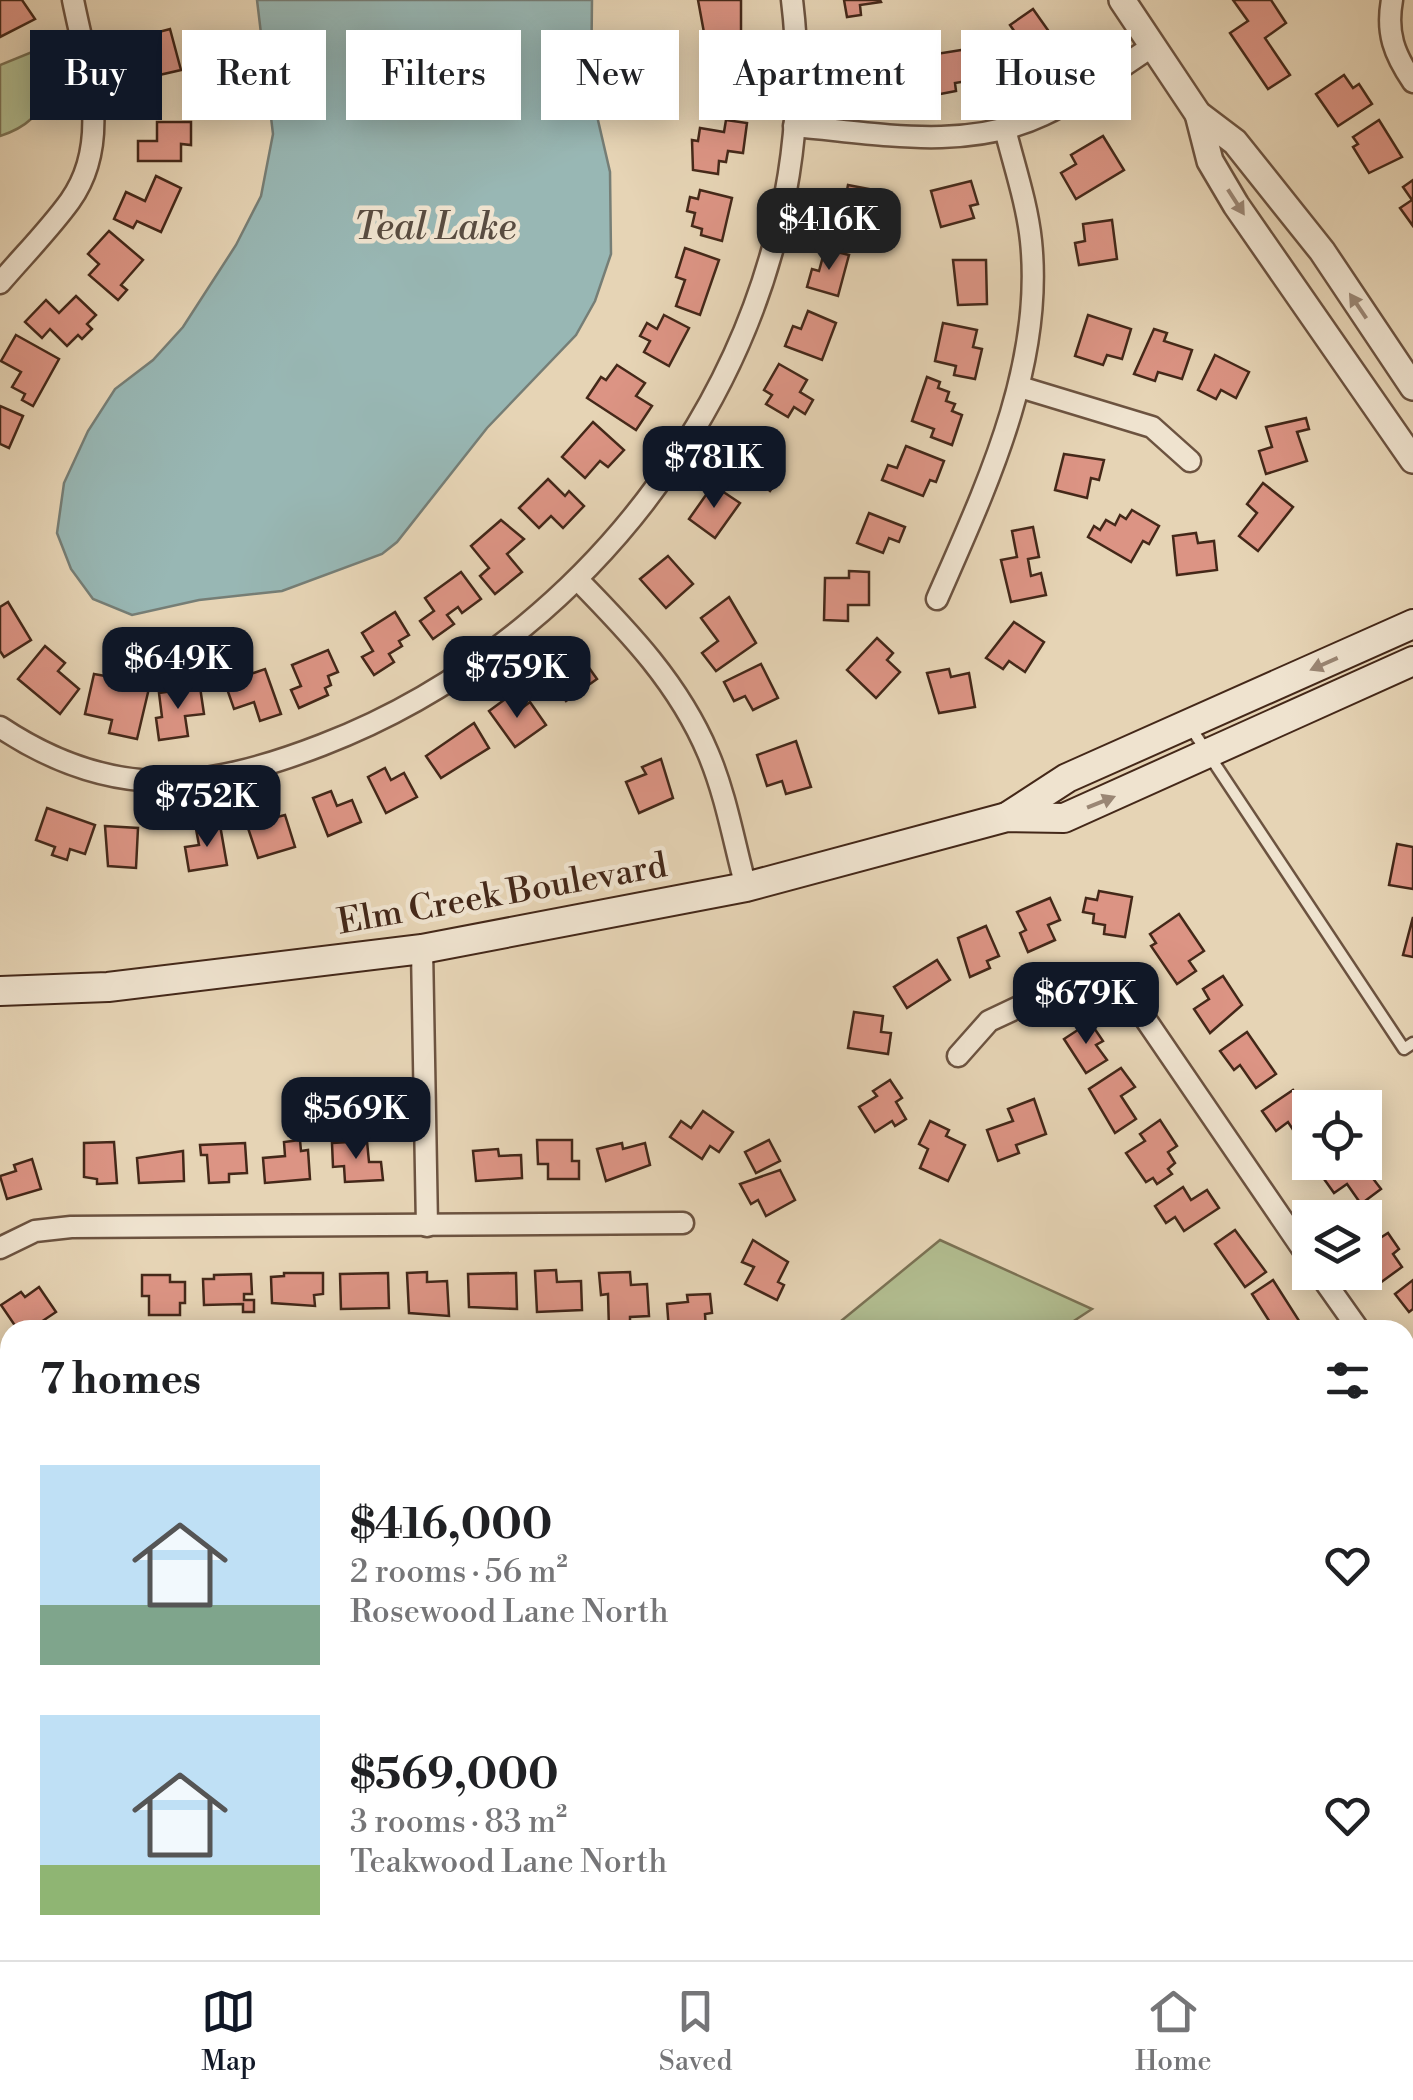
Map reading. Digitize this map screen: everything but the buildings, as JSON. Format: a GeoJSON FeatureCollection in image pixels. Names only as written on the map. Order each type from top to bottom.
{"type":"FeatureCollection","features":[{"type":"Feature","properties":{"kind":"main road","name":"Elm Creek Boulevard"},"geometry":{"type":"LineString","coordinates":[[1007,817],[1067,778],[1413,624]]}},
{"type":"Feature","properties":{"kind":"main road","name":"Elm Creek Boulevard"},"geometry":{"type":"LineString","coordinates":[[0,991],[126,985],[422,949],[746,888],[1007,817],[1064,818],[1413,662]]}},
{"type":"Feature","properties":{"kind":"street"},"geometry":{"type":"LineString","coordinates":[[0,283],[73,198],[86,170],[94,114],[72,0]]}},
{"type":"Feature","properties":{"kind":"street"},"geometry":{"type":"LineString","coordinates":[[0,727],[60,762],[128,781],[198,782],[231,774],[336,740],[408,706],[492,652],[578,580],[630,522],[675,462],[714,396],[746,328],[770,256],[794,126],[792,0]]}},
{"type":"Feature","properties":{"kind":"street"},"geometry":{"type":"LineString","coordinates":[[1122,0],[1198,114],[1234,142],[1322,252],[1413,387]]}},
{"type":"Feature","properties":{"kind":"street"},"geometry":{"type":"LineString","coordinates":[[1392,0],[1388,22],[1392,46],[1411,78]]}},
{"type":"Feature","properties":{"kind":"street"},"geometry":{"type":"LineString","coordinates":[[794,126],[925,138],[967,137],[1005,129],[1059,106],[1153,46]]}},
{"type":"Feature","properties":{"kind":"street"},"geometry":{"type":"LineString","coordinates":[[1198,114],[1210,161],[1236,204],[1413,460]]}},
{"type":"Feature","properties":{"kind":"street"},"geometry":{"type":"LineString","coordinates":[[937,599],[1020,387],[1033,300],[1031,240],[1005,129]]}},
{"type":"Feature","properties":{"kind":"street"},"geometry":{"type":"LineString","coordinates":[[1020,387],[1152,427],[1190,461]]}},
{"type":"Feature","properties":{"kind":"street"},"geometry":{"type":"LineString","coordinates":[[578,580],[659,668],[686,708],[714,770],[746,888]]}},
{"type":"Feature","properties":{"kind":"street"},"geometry":{"type":"LineString","coordinates":[[422,949],[427,1226]]}},
{"type":"Feature","properties":{"kind":"street"},"geometry":{"type":"LineString","coordinates":[[958,1056],[988,1021],[1074,981],[1089,977],[1118,984],[1130,995],[1292,1234]]}},
{"type":"Feature","properties":{"kind":"street"},"geometry":{"type":"LineString","coordinates":[[0,1248],[36,1231],[53,1228],[683,1223]]}},
{"type":"Feature","properties":{"kind":"street"},"geometry":{"type":"LineString","coordinates":[[1331,1290],[1352,1320]]}},
{"type":"Feature","properties":{"kind":"lane"},"geometry":{"type":"LineString","coordinates":[[1189,725],[1404,1049],[1413,1043]]}},
{"type":"Feature","properties":{"kind":"green space"},"geometry":{"type":"Polygon","coordinates":[[[30,53],[30,119],[0,136],[0,65],[30,53]]]}},
{"type":"Feature","properties":{"kind":"green space"},"geometry":{"type":"Polygon","coordinates":[[[940,1240],[1092,1309],[1075,1320],[842,1320],[940,1240]]]}},
{"type":"Feature","properties":{"kind":"water","name":"Teal Lake"},"geometry":{"type":"Polygon","coordinates":[[[257,0],[592,0],[592,30],[541,30],[541,120],[598,120],[610,172],[611,254],[595,301],[576,335],[487,428],[397,542],[382,554],[282,591],[199,600],[132,615],[93,599],[71,569],[57,533],[64,483],[88,431],[115,389],[153,360],[183,327],[236,245],[261,196],[273,134],[271,120],[326,120],[326,30],[261,30],[257,0]]]}}]}
